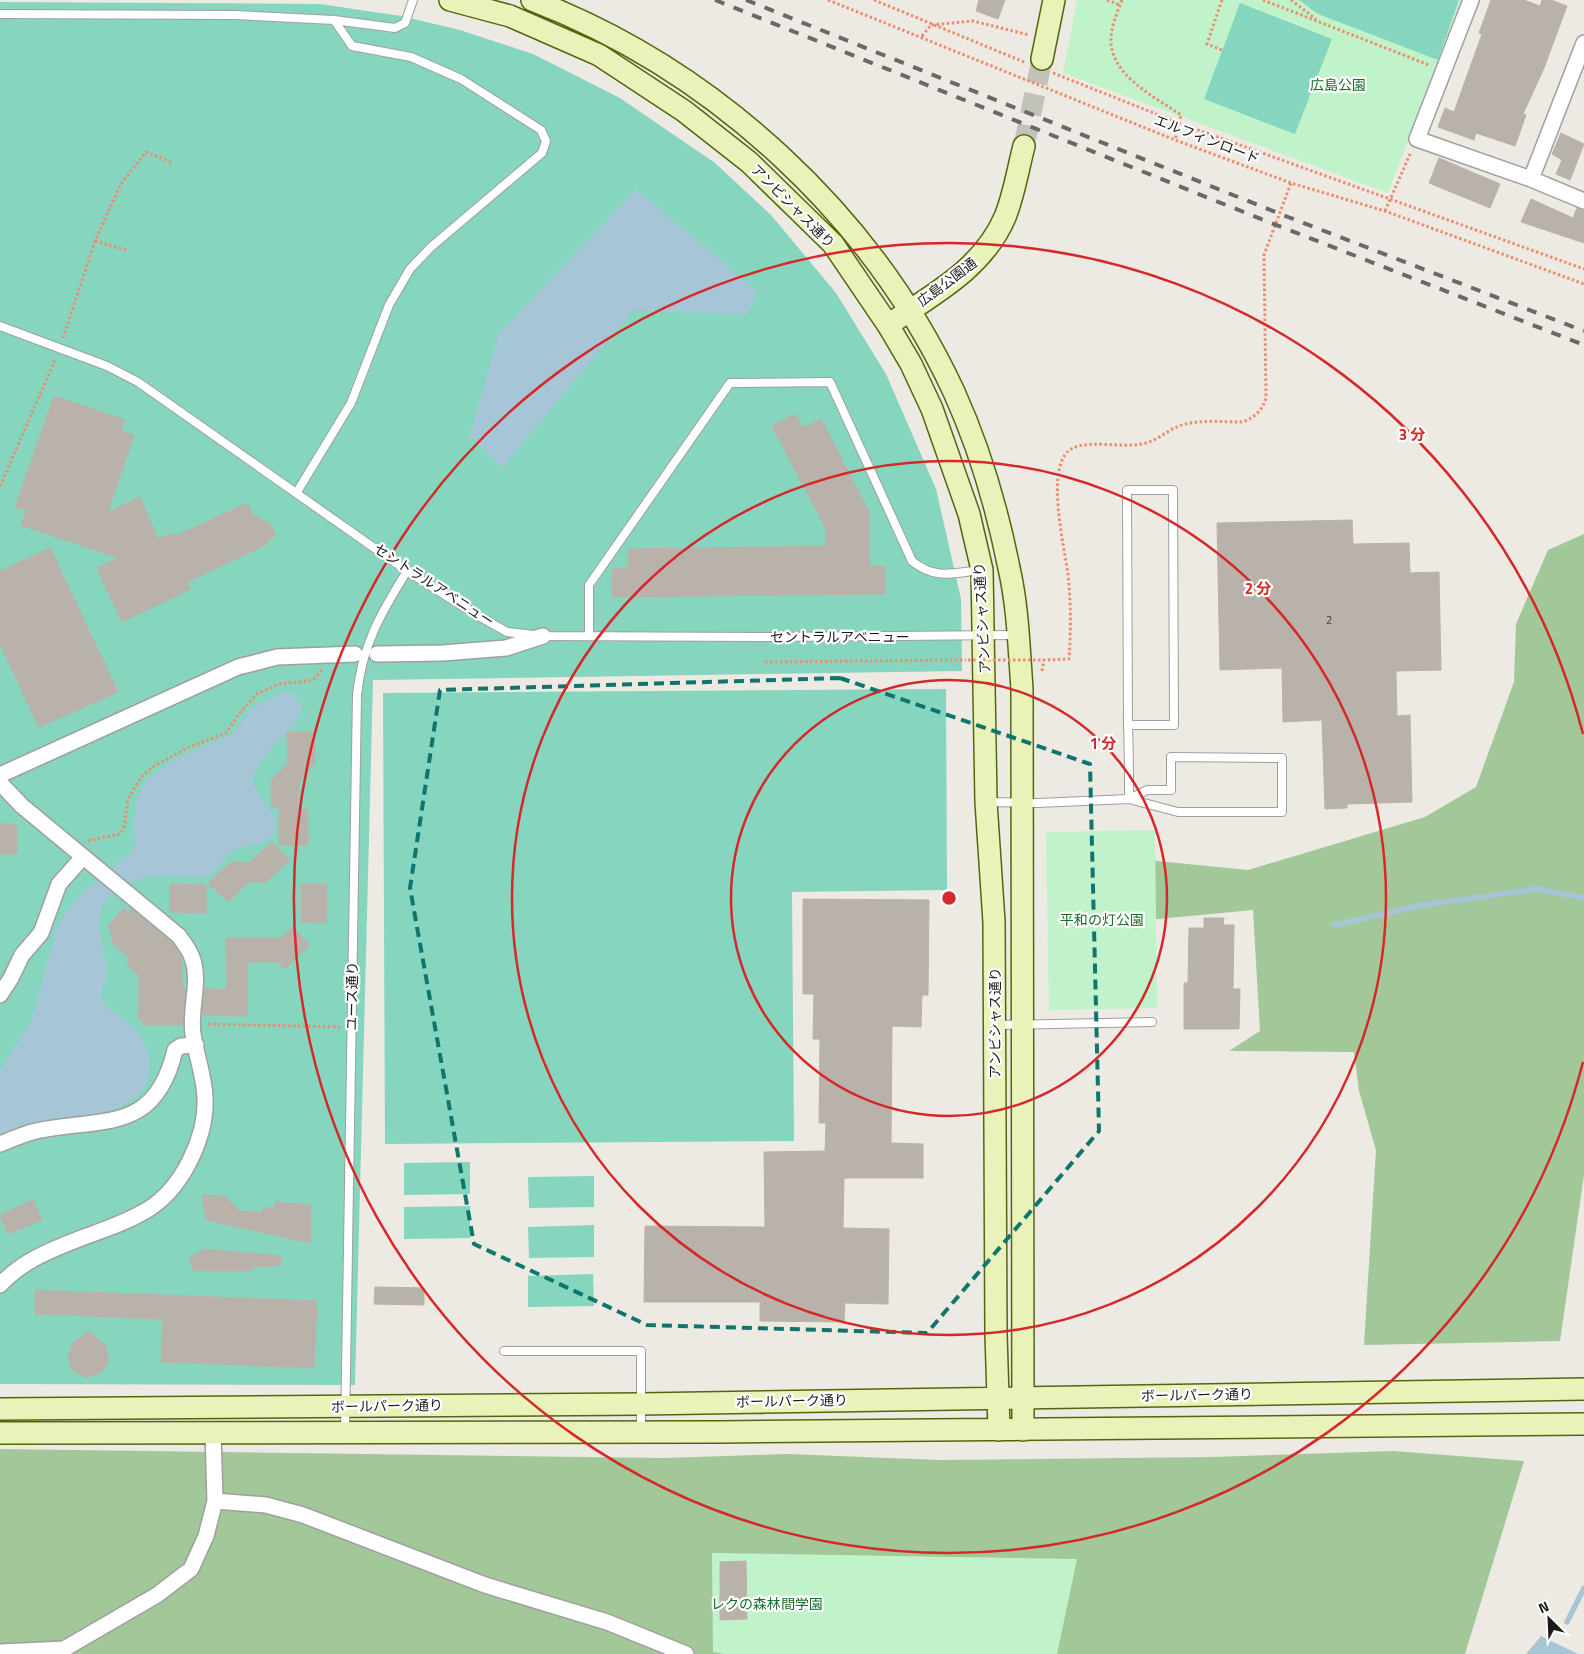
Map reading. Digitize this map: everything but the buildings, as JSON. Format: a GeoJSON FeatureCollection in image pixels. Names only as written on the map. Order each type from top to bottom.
{"type":"FeatureCollection","features":[{"type":"Feature","properties":{"kind":"street","name":"アンビシャス通り"},"geometry":{"type":"LineString","coordinates":[[450,0],[510,16],[599,55],[684,111],[749,162],[833,244],[888,325],[911,364],[932,409],[969,514],[982,570],[985,636],[986,802],[994,922],[997,1399],[999,1430]]}},
{"type":"Feature","properties":{"kind":"street","name":"アンビシャス通り"},"geometry":{"type":"LineString","coordinates":[[532,0],[561,11],[640,51],[690,84],[757,135],[792,168],[859,241],[909,311],[954,392],[978,454],[995,508],[1010,570],[1022,688],[1023,1430]]}},
{"type":"Feature","properties":{"kind":"street"},"geometry":{"type":"LineString","coordinates":[[1041,66],[1054,0]]}},
{"type":"Feature","properties":{"kind":"street"},"geometry":{"type":"LineString","coordinates":[[1471,0],[1417,138],[1530,179],[1584,201]]}},
{"type":"Feature","properties":{"kind":"street"},"geometry":{"type":"LineString","coordinates":[[1530,179],[1584,43]]}},
{"type":"Feature","properties":{"kind":"street","name":"広島公園通"},"geometry":{"type":"LineString","coordinates":[[888,325],[957,278],[977,260],[1006,215],[1024,146]]}},
{"type":"Feature","properties":{"kind":"street"},"geometry":{"type":"LineString","coordinates":[[377,654],[443,653],[506,648],[543,636]]}},
{"type":"Feature","properties":{"kind":"street"},"geometry":{"type":"LineString","coordinates":[[0,774],[238,667],[277,657],[355,654]]}},
{"type":"Feature","properties":{"kind":"street"},"geometry":{"type":"LineString","coordinates":[[0,783],[22,806],[179,936],[191,955],[196,975],[193,1024],[203,1076],[205,1113],[201,1133],[191,1156],[171,1190],[148,1210],[123,1223],[29,1260],[0,1285]]}},
{"type":"Feature","properties":{"kind":"street"},"geometry":{"type":"LineString","coordinates":[[0,996],[22,955],[41,934],[59,884],[80,854]]}},
{"type":"Feature","properties":{"kind":"street"},"geometry":{"type":"LineString","coordinates":[[0,1144],[36,1131],[115,1120],[136,1110],[152,1099],[165,1082],[175,1050],[181,1046],[196,1046]]}},
{"type":"Feature","properties":{"kind":"street","name":"ボールパーク通り"},"geometry":{"type":"LineString","coordinates":[[0,1409],[641,1404],[1584,1389]]}},
{"type":"Feature","properties":{"kind":"street","name":"ボールパーク通り"},"geometry":{"type":"LineString","coordinates":[[0,1433],[1023,1430],[1584,1424]]}},
{"type":"Feature","properties":{"kind":"street"},"geometry":{"type":"LineString","coordinates":[[0,1652],[64,1651],[157,1595],[191,1569],[206,1536],[215,1500],[213,1432]]}},
{"type":"Feature","properties":{"kind":"street"},"geometry":{"type":"LineString","coordinates":[[215,1500],[266,1505],[303,1515],[486,1585],[607,1622],[686,1654]]}},
{"type":"Feature","properties":{"kind":"lane"},"geometry":{"type":"LineString","coordinates":[[0,14],[235,16],[334,20],[395,28],[405,24],[413,0]]}},
{"type":"Feature","properties":{"kind":"lane"},"geometry":{"type":"LineString","coordinates":[[297,492],[351,403],[389,305],[410,269],[431,247],[542,153],[546,141],[541,130],[514,110],[436,67],[398,54],[352,46],[334,20]]}},
{"type":"Feature","properties":{"kind":"lane","name":"セントラルアベニュー"},"geometry":{"type":"LineString","coordinates":[[0,326],[107,366],[138,382],[297,492],[406,571],[507,632],[543,636],[1018,635]]}},
{"type":"Feature","properties":{"kind":"lane"},"geometry":{"type":"LineString","coordinates":[[590,636],[589,585],[730,383],[830,382],[912,561],[922,569],[937,575],[982,570]]}},
{"type":"Feature","properties":{"kind":"lane"},"geometry":{"type":"LineString","coordinates":[[1128,725],[1174,725],[1173,490],[1127,490],[1128,725],[1129,799]]}},
{"type":"Feature","properties":{"kind":"lane","name":"ユース通り"},"geometry":{"type":"LineString","coordinates":[[345,1433],[357,695],[359,674],[370,635],[406,571]]}},
{"type":"Feature","properties":{"kind":"lane"},"geometry":{"type":"LineString","coordinates":[[986,802],[1129,799],[1178,812],[1282,812],[1282,758],[1171,758],[1170,790],[1147,790],[1129,799]]}},
{"type":"Feature","properties":{"kind":"lane"},"geometry":{"type":"LineString","coordinates":[[995,1025],[1152,1022]]}},
{"type":"Feature","properties":{"kind":"lane"},"geometry":{"type":"LineString","coordinates":[[504,1352],[641,1351],[641,1432]]}},
{"type":"Feature","properties":{"kind":"path","name":"エルフィンロード"},"geometry":{"type":"LineString","coordinates":[[828,0],[922,36],[1175,140],[1291,183],[1385,211],[1584,284]]}},
{"type":"Feature","properties":{"kind":"path"},"geometry":{"type":"LineString","coordinates":[[874,0],[931,25],[1041,66],[1179,123],[1584,269]]}},
{"type":"Feature","properties":{"kind":"path"},"geometry":{"type":"LineString","coordinates":[[1107,0],[1120,5]]}},
{"type":"Feature","properties":{"kind":"path"},"geometry":{"type":"LineString","coordinates":[[1122,0],[1111,31],[1113,55],[1127,78],[1181,115],[1175,140]]}},
{"type":"Feature","properties":{"kind":"path"},"geometry":{"type":"LineString","coordinates":[[1222,0],[1206,44],[1222,50]]}},
{"type":"Feature","properties":{"kind":"path"},"geometry":{"type":"LineString","coordinates":[[1264,0],[1444,71]]}},
{"type":"Feature","properties":{"kind":"path"},"geometry":{"type":"LineString","coordinates":[[1291,0],[1320,22]]}},
{"type":"Feature","properties":{"kind":"path"},"geometry":{"type":"LineString","coordinates":[[922,36],[931,25],[973,21],[1034,36]]}},
{"type":"Feature","properties":{"kind":"path"},"geometry":{"type":"LineString","coordinates":[[1385,211],[1417,138]]}},
{"type":"Feature","properties":{"kind":"path"},"geometry":{"type":"LineString","coordinates":[[0,486],[60,348],[95,241],[121,184],[146,152],[171,162]]}},
{"type":"Feature","properties":{"kind":"path"},"geometry":{"type":"LineString","coordinates":[[765,662],[1044,660],[1069,658],[1070,607],[1068,573],[1060,522],[1060,464],[1068,451],[1080,446],[1146,444],[1176,427],[1192,423],[1243,422],[1257,415],[1266,398],[1264,255],[1291,183]]}},
{"type":"Feature","properties":{"kind":"path"},"geometry":{"type":"LineString","coordinates":[[95,241],[129,251]]}},
{"type":"Feature","properties":{"kind":"path"},"geometry":{"type":"LineString","coordinates":[[80,854],[86,842],[120,834],[124,828],[128,800],[142,776],[152,768],[189,747],[226,733],[248,703],[262,691],[279,684],[315,678],[323,666],[324,654]]}},
{"type":"Feature","properties":{"kind":"path"},"geometry":{"type":"LineString","coordinates":[[193,1024],[343,1027]]}},
{"type":"Feature","properties":{"kind":"highlighted area"},"geometry":{"type":"Polygon","coordinates":[[[840,678],[1090,764],[1099,1131],[927,1333],[647,1325],[474,1244],[410,888],[440,690],[840,678]]]}},
{"type":"Feature","properties":{"kind":"green space","name":"広島公園"},"geometry":{"type":"Polygon","coordinates":[[[1077,0],[1461,0],[1388,193],[1063,73],[1077,0]]]}},
{"type":"Feature","properties":{"kind":"green space"},"geometry":{"type":"Polygon","coordinates":[[[1299,0],[1459,0],[1438,60],[1318,14],[1299,0]]]}},
{"type":"Feature","properties":{"kind":"green space"},"geometry":{"type":"Polygon","coordinates":[[[0,2],[320,4],[401,16],[460,30],[533,54],[620,98],[715,163],[771,215],[836,293],[886,374],[936,489],[961,599],[962,671],[373,680],[355,1385],[0,1384],[0,2]]]}},
{"type":"Feature","properties":{"kind":"green space"},"geometry":{"type":"Polygon","coordinates":[[[1240,3],[1332,39],[1295,134],[1204,99],[1240,3]]]}},
{"type":"Feature","properties":{"kind":"green space"},"geometry":{"type":"Polygon","coordinates":[[[1584,534],[1584,1175],[1560,1341],[1364,1345],[1376,1150],[1359,1091],[1354,1052],[1229,1051],[1260,1031],[1253,910],[1148,920],[1147,860],[1248,870],[1425,817],[1476,787],[1514,682],[1516,624],[1548,550],[1584,534]]]}},
{"type":"Feature","properties":{"kind":"green space"},"geometry":{"type":"Polygon","coordinates":[[[946,689],[947,890],[792,892],[794,1141],[385,1144],[383,693],[946,689]]]}},
{"type":"Feature","properties":{"kind":"green space","name":"平和の灯公園"},"geometry":{"type":"Polygon","coordinates":[[[1155,830],[1157,1008],[1049,1010],[1046,832],[1155,830]]]}},
{"type":"Feature","properties":{"kind":"green space"},"geometry":{"type":"Polygon","coordinates":[[[470,1162],[470,1194],[404,1195],[404,1163],[470,1162]]]}},
{"type":"Feature","properties":{"kind":"green space"},"geometry":{"type":"Polygon","coordinates":[[[594,1176],[594,1207],[529,1208],[528,1177],[594,1176]]]}},
{"type":"Feature","properties":{"kind":"green space"},"geometry":{"type":"Polygon","coordinates":[[[470,1206],[470,1238],[404,1239],[404,1207],[470,1206]]]}},
{"type":"Feature","properties":{"kind":"green space"},"geometry":{"type":"Polygon","coordinates":[[[594,1225],[594,1257],[529,1258],[528,1227],[594,1225]]]}},
{"type":"Feature","properties":{"kind":"green space"},"geometry":{"type":"Polygon","coordinates":[[[593,1274],[594,1306],[528,1307],[528,1276],[593,1274]]]}},
{"type":"Feature","properties":{"kind":"green space"},"geometry":{"type":"Polygon","coordinates":[[[0,1449],[664,1458],[788,1454],[939,1460],[1210,1457],[1393,1451],[1524,1461],[1465,1654],[0,1654],[0,1449]]]}},
{"type":"Feature","properties":{"kind":"green space","name":"レクの森林間学園"},"geometry":{"type":"Polygon","coordinates":[[[712,1553],[1077,1559],[1057,1654],[724,1654],[713,1652],[712,1553]]]}},
{"type":"Feature","properties":{"kind":"water"},"geometry":{"type":"Polygon","coordinates":[[[636,189],[758,292],[747,314],[633,311],[502,468],[470,436],[498,335],[636,189]]]}},
{"type":"Feature","properties":{"kind":"water"},"geometry":{"type":"Polygon","coordinates":[[[282,692],[294,694],[302,707],[296,722],[264,757],[255,773],[253,783],[258,794],[273,814],[276,826],[275,833],[266,841],[234,850],[226,856],[209,876],[161,876],[141,879],[114,891],[102,906],[100,934],[106,973],[101,999],[111,1011],[137,1031],[142,1039],[146,1048],[150,1071],[144,1088],[130,1100],[112,1110],[90,1116],[25,1127],[0,1134],[0,1070],[29,1025],[38,1000],[56,929],[66,912],[82,894],[131,852],[136,840],[134,821],[136,801],[146,780],[176,758],[233,734],[249,711],[282,692]]]}},
{"type":"Feature","properties":{"kind":"water"},"geometry":{"type":"Polygon","coordinates":[[[1541,1636],[1578,1654],[1526,1654],[1541,1636]]]}},
{"type":"Feature","properties":{"kind":"waterway"},"geometry":{"type":"LineString","coordinates":[[1334,925],[1423,905],[1537,889],[1584,898]]}},
{"type":"Feature","properties":{"kind":"waterway"},"geometry":{"type":"LineString","coordinates":[[1567,1622],[1584,1588]]}},
{"type":"Feature","properties":{"kind":"tunnel"},"geometry":{"type":"LineString","coordinates":[[1024,146],[1042,59]]}},
{"type":"Feature","properties":{"kind":"railway"},"geometry":{"type":"LineString","coordinates":[[715,0],[1266,221],[1584,345]]}},
{"type":"Feature","properties":{"kind":"railway"},"geometry":{"type":"LineString","coordinates":[[746,0],[1288,217],[1584,331]]}}]}
